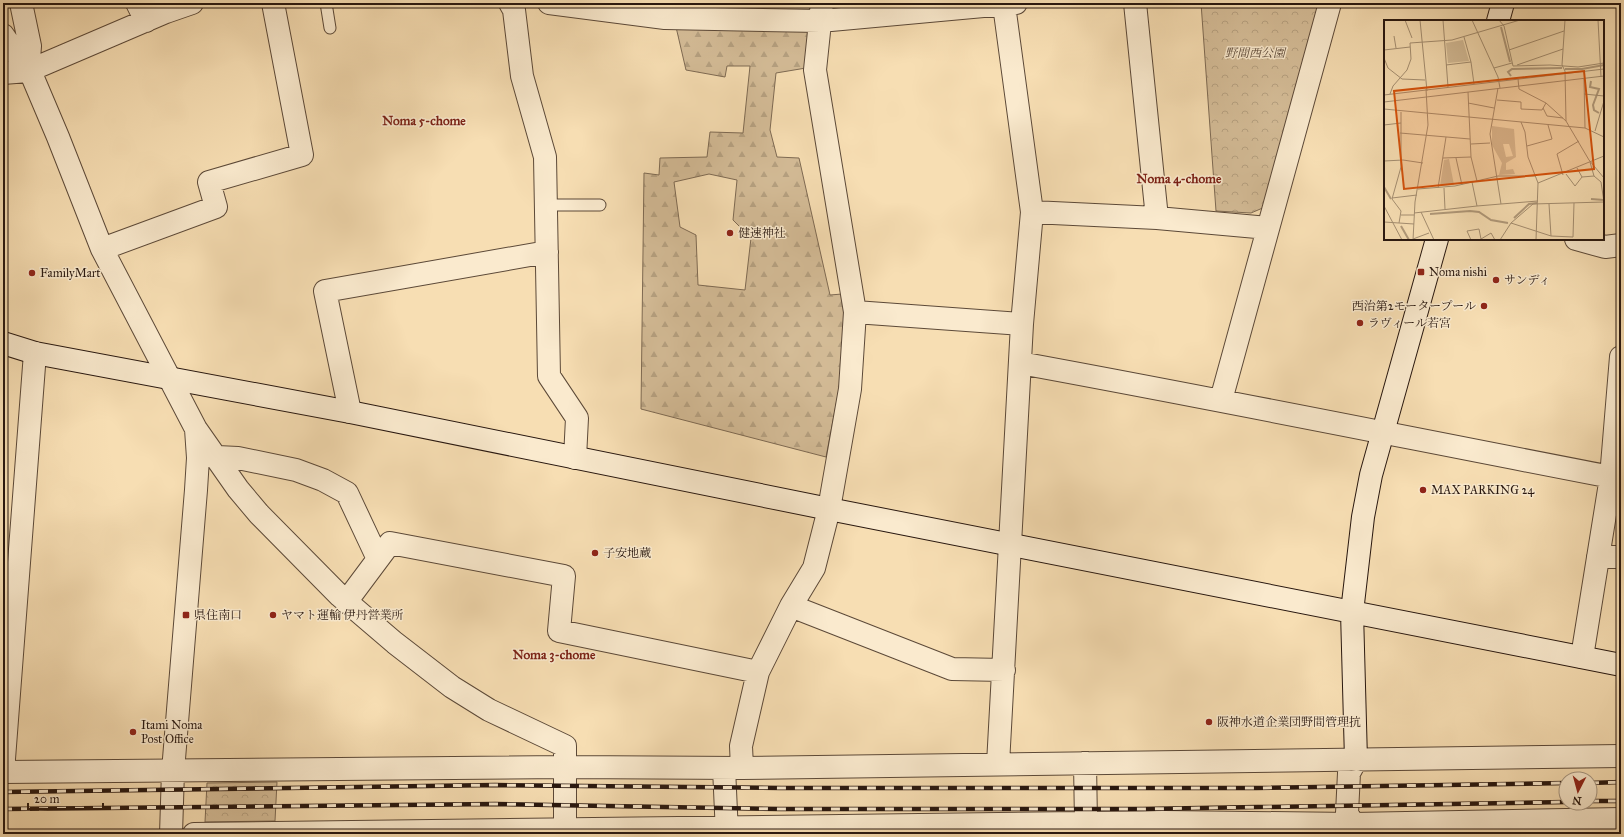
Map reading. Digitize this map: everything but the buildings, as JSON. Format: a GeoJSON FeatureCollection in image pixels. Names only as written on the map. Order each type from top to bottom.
{"type":"FeatureCollection","features":[{"type":"Feature","properties":{"kind":"street"},"geometry":{"type":"LineString","coordinates":[[21,3],[30,46],[28,71]]}},
{"type":"Feature","properties":{"kind":"street"},"geometry":{"type":"LineString","coordinates":[[3,73],[28,71],[141,12],[192,3]]}},
{"type":"Feature","properties":{"kind":"street"},"geometry":{"type":"LineString","coordinates":[[102,249],[216,207],[209,182],[302,155],[273,3]]}},
{"type":"Feature","properties":{"kind":"street"},"geometry":{"type":"LineString","coordinates":[[510,3],[514,10],[522,76],[545,157],[549,376],[577,418],[575,458]]}},
{"type":"Feature","properties":{"kind":"street"},"geometry":{"type":"LineString","coordinates":[[549,3],[664,11],[821,12],[1010,4],[1032,212],[1022,324],[998,764]]}},
{"type":"Feature","properties":{"kind":"street"},"geometry":{"type":"LineString","coordinates":[[1135,3],[1157,218]]}},
{"type":"Feature","properties":{"kind":"street"},"geometry":{"type":"LineString","coordinates":[[1221,400],[1330,3]]}},
{"type":"Feature","properties":{"kind":"street"},"geometry":{"type":"LineString","coordinates":[[1498,20],[1503,3]]}},
{"type":"Feature","properties":{"kind":"street"},"geometry":{"type":"LineString","coordinates":[[727,831],[733,768],[740,746],[758,672],[791,606],[814,568],[829,509],[850,389],[855,312],[816,70],[821,12]]}},
{"type":"Feature","properties":{"kind":"street"},"geometry":{"type":"LineString","coordinates":[[3,35],[33,78],[102,249],[196,429],[238,489],[259,514],[346,602],[395,643],[452,687],[489,710],[565,746],[565,829]]}},
{"type":"Feature","properties":{"kind":"street"},"geometry":{"type":"LineString","coordinates":[[1032,212],[1157,218],[1268,228]]}},
{"type":"Feature","properties":{"kind":"street"},"geometry":{"type":"LineString","coordinates":[[1352,829],[1348,813],[1349,773],[1356,760],[1352,612],[1363,517],[1371,475],[1436,240]]}},
{"type":"Feature","properties":{"kind":"street"},"geometry":{"type":"LineString","coordinates":[[1580,240],[1606,247],[1621,245]]}},
{"type":"Feature","properties":{"kind":"street"},"geometry":{"type":"LineString","coordinates":[[350,412],[325,291],[547,252]]}},
{"type":"Feature","properties":{"kind":"street"},"geometry":{"type":"LineString","coordinates":[[855,312],[1022,324]]}},
{"type":"Feature","properties":{"kind":"street"},"geometry":{"type":"LineString","coordinates":[[3,343],[35,353],[171,380],[350,412],[829,509],[1621,665]]}},
{"type":"Feature","properties":{"kind":"street"},"geometry":{"type":"LineString","coordinates":[[35,353],[8,639],[3,772],[566,766],[733,768],[1621,756]]}},
{"type":"Feature","properties":{"kind":"street"},"geometry":{"type":"LineString","coordinates":[[1582,657],[1611,477],[1621,357]]}},
{"type":"Feature","properties":{"kind":"street"},"geometry":{"type":"LineString","coordinates":[[1020,363],[1221,400],[1611,477]]}},
{"type":"Feature","properties":{"kind":"street"},"geometry":{"type":"LineString","coordinates":[[171,834],[173,771],[198,458],[196,429]]}},
{"type":"Feature","properties":{"kind":"street"},"geometry":{"type":"LineString","coordinates":[[217,458],[238,458],[296,470],[323,480],[347,493],[378,558]]}},
{"type":"Feature","properties":{"kind":"street"},"geometry":{"type":"LineString","coordinates":[[346,602],[390,543],[564,576],[559,631],[758,672]]}},
{"type":"Feature","properties":{"kind":"street"},"geometry":{"type":"LineString","coordinates":[[1598,557],[1621,557]]}},
{"type":"Feature","properties":{"kind":"street"},"geometry":{"type":"LineString","coordinates":[[791,606],[952,669],[1004,670]]}},
{"type":"Feature","properties":{"kind":"street"},"geometry":{"type":"LineString","coordinates":[[1085,763],[1086,823]]}},
{"type":"Feature","properties":{"kind":"street"},"geometry":{"type":"LineString","coordinates":[[194,834],[565,829],[727,831],[939,829],[1086,823],[1163,828],[1352,829],[1621,819]]}},
{"type":"Feature","properties":{"kind":"lane"},"geometry":{"type":"LineString","coordinates":[[326,3],[330,28]]}},
{"type":"Feature","properties":{"kind":"lane"},"geometry":{"type":"LineString","coordinates":[[547,205],[600,205]]}},
{"type":"Feature","properties":{"kind":"green space","name":"野間西公園"},"geometry":{"type":"Polygon","coordinates":[[[1201,3],[1320,3],[1265,207],[1251,213],[1216,211],[1201,3]]]}},
{"type":"Feature","properties":{"kind":"green space","name":"健速神社"},"geometry":{"type":"Polygon","coordinates":[[[676,27],[806,28],[808,35],[806,68],[776,73],[770,130],[777,157],[799,158],[830,295],[842,294],[845,311],[840,384],[826,457],[641,409],[644,173],[659,175],[660,158],[707,157],[710,132],[743,133],[750,66],[727,66],[725,77],[686,70],[676,27]],[[709,174],[674,182],[680,227],[696,235],[698,285],[745,290],[751,238],[733,220],[737,180],[709,174]]]}},
{"type":"Feature","properties":{"kind":"green space"},"geometry":{"type":"Polygon","coordinates":[[[277,782],[275,821],[205,822],[207,783],[277,782]]]}},
{"type":"Feature","properties":{"kind":"railway"},"geometry":{"type":"LineString","coordinates":[[1598,783],[1621,782]]}},
{"type":"Feature","properties":{"kind":"railway"},"geometry":{"type":"LineString","coordinates":[[3,792],[495,785],[781,788],[1256,788],[1558,783]]}},
{"type":"Feature","properties":{"kind":"railway"},"geometry":{"type":"LineString","coordinates":[[1598,801],[1621,801]]}},
{"type":"Feature","properties":{"kind":"railway"},"geometry":{"type":"LineString","coordinates":[[3,809],[495,804],[780,809],[1143,809],[1558,802]]}},
{"type":"Feature","properties":{"kind":"place","name":"健速神社"},"geometry":{"type":"Point","coordinates":[730,233]}},
{"type":"Feature","properties":{"kind":"place","name":"Noma nishi"},"geometry":{"type":"Point","coordinates":[1421,272]}},
{"type":"Feature","properties":{"kind":"place","name":"FamilyMart"},"geometry":{"type":"Point","coordinates":[32,273]}},
{"type":"Feature","properties":{"kind":"place","name":"サンディ"},"geometry":{"type":"Point","coordinates":[1496,280]}},
{"type":"Feature","properties":{"kind":"place","name":"西治第2モータープール"},"geometry":{"type":"Point","coordinates":[1484,306]}},
{"type":"Feature","properties":{"kind":"place","name":"ラヴィール若宮"},"geometry":{"type":"Point","coordinates":[1360,323]}},
{"type":"Feature","properties":{"kind":"place","name":"MAX PARKING 24"},"geometry":{"type":"Point","coordinates":[1423,490]}},
{"type":"Feature","properties":{"kind":"place","name":"子安地蔵"},"geometry":{"type":"Point","coordinates":[595,553]}},
{"type":"Feature","properties":{"kind":"place","name":"県住南口"},"geometry":{"type":"Point","coordinates":[186,615]}},
{"type":"Feature","properties":{"kind":"place","name":"ヤマト運輸 伊丹営業所"},"geometry":{"type":"Point","coordinates":[273,615]}},
{"type":"Feature","properties":{"kind":"place","name":"阪神水道企業団野間管理抗"},"geometry":{"type":"Point","coordinates":[1209,722]}},
{"type":"Feature","properties":{"kind":"place","name":"Itami Noma Post Office"},"geometry":{"type":"Point","coordinates":[133,732]}},
{"type":"Feature","properties":{"kind":"district","name":"Noma 5-chome"},"geometry":{"type":"Point","coordinates":[424,120]}},
{"type":"Feature","properties":{"kind":"district","name":"Noma 4-chome"},"geometry":{"type":"Point","coordinates":[1179,178]}},
{"type":"Feature","properties":{"kind":"district","name":"Noma 3-chome"},"geometry":{"type":"Point","coordinates":[554,654]}}]}
